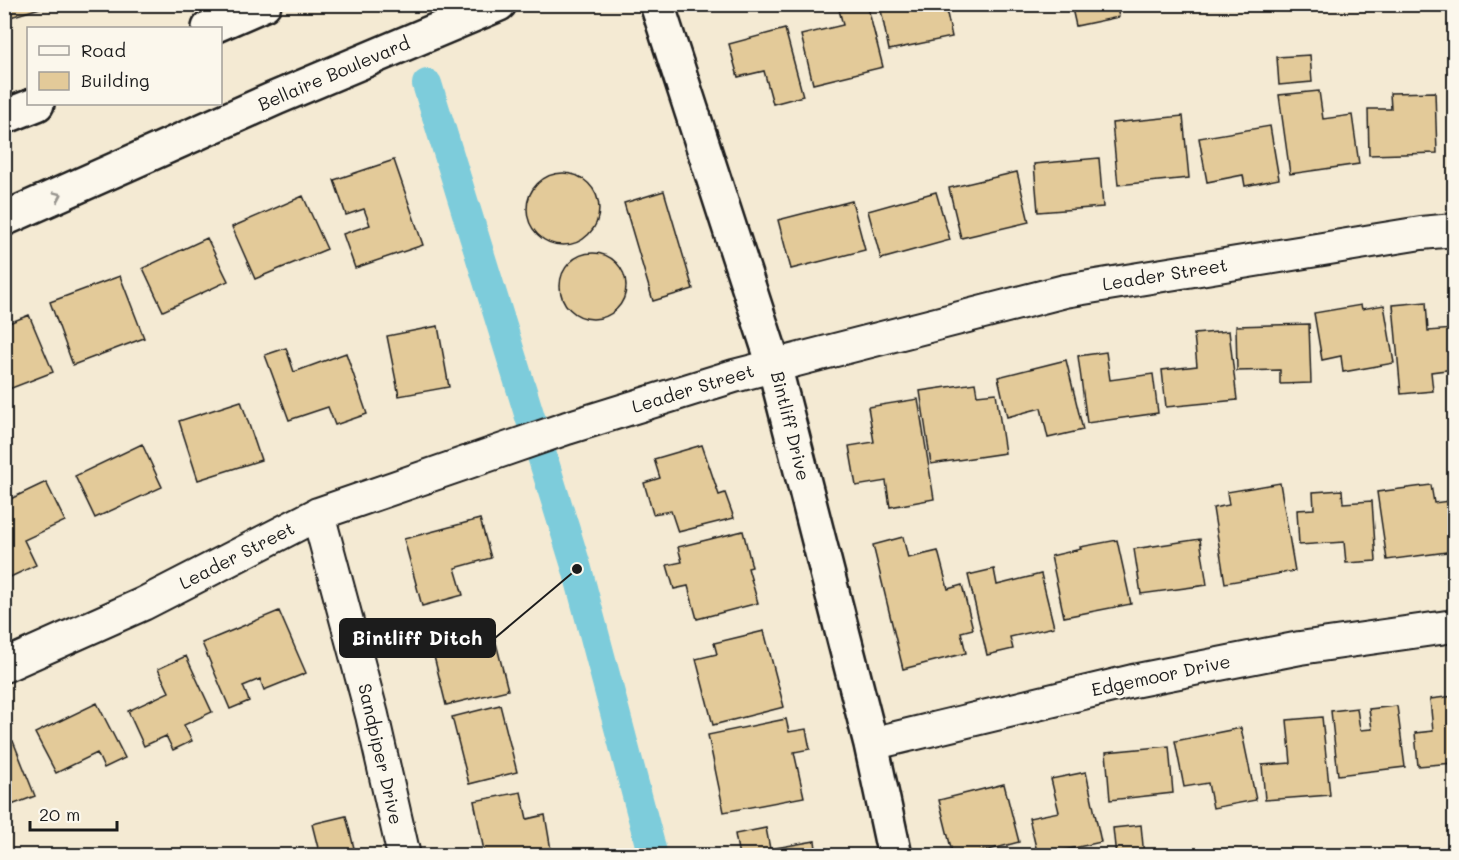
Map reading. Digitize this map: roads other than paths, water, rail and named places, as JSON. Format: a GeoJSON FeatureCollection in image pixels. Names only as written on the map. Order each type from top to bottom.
{"type":"FeatureCollection","features":[{"type":"Feature","properties":{"kind":"street"},"geometry":{"type":"LineString","coordinates":[[211,27],[264,4]]}},
{"type":"Feature","properties":{"kind":"street","name":"Bintliff Drive"},"geometry":{"type":"LineString","coordinates":[[657,4],[774,365],[871,744],[895,855]]}},
{"type":"Feature","properties":{"kind":"street","name":"Bellaire Boulevard"},"geometry":{"type":"LineString","coordinates":[[4,219],[276,98],[495,5]]}},
{"type":"Feature","properties":{"kind":"street"},"geometry":{"type":"LineString","coordinates":[[4,117],[34,105]]}},
{"type":"Feature","properties":{"kind":"street","name":"Leader Street"},"geometry":{"type":"LineString","coordinates":[[4,666],[142,604],[318,514],[567,428],[774,365],[1065,291],[1421,233],[1455,230]]}},
{"type":"Feature","properties":{"kind":"street","name":"Sandpiper Drive"},"geometry":{"type":"LineString","coordinates":[[318,514],[372,715],[404,855]]}},
{"type":"Feature","properties":{"kind":"street","name":"Edgemoor Drive"},"geometry":{"type":"LineString","coordinates":[[871,744],[1133,681],[1300,648],[1455,626]]}},
{"type":"Feature","properties":{"kind":"waterway"},"geometry":{"type":"LineString","coordinates":[[427,84],[577,569],[653,856]]}},
{"type":"Feature","properties":{"kind":"place","name":"Bintliff Ditch"},"geometry":{"type":"Point","coordinates":[577,569]}}]}
